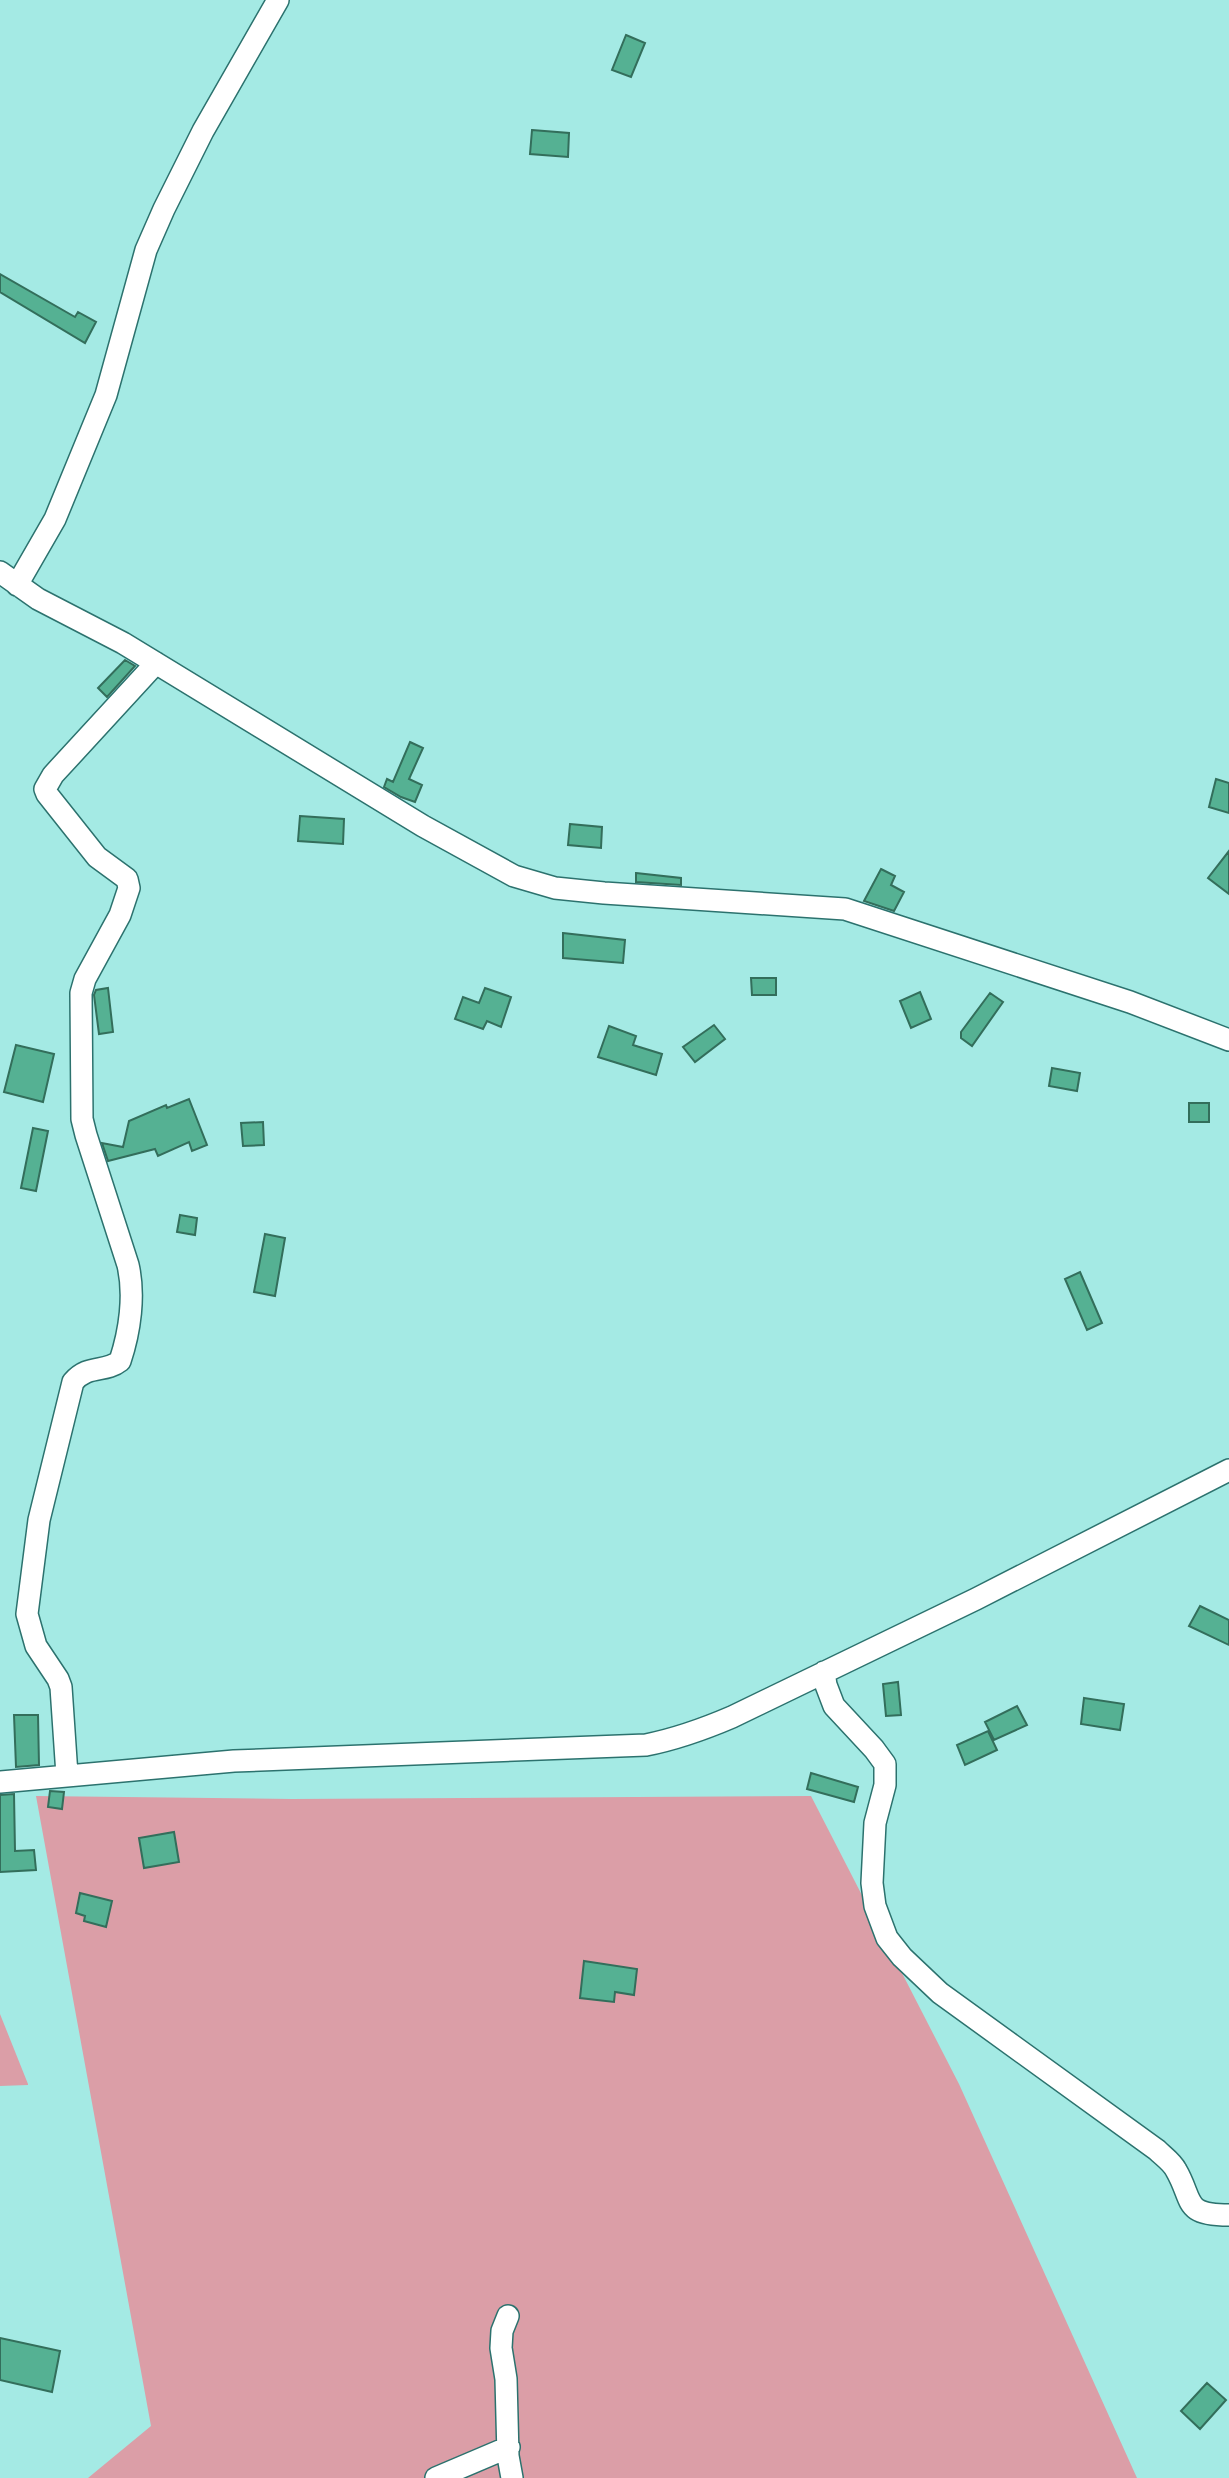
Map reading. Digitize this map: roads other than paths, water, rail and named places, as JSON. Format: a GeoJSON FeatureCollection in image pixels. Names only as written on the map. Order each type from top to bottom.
{"type":"FeatureCollection","features":[{"type":"Feature","properties":{"kind":"street"},"geometry":{"type":"LineString","coordinates":[[278,0],[203,131],[146,250],[106,395],[55,519],[8,578],[38,599],[123,643],[424,826],[522,879],[555,888],[604,893],[845,909],[1228,1035]]}},
{"type":"Feature","properties":{"kind":"street"},"geometry":{"type":"LineString","coordinates":[[67,1775],[61,1687],[36,1646],[27,1614],[39,1520],[73,1382],[80,1373],[114,1366],[121,1360],[132,1304],[132,1280],[128,1265],[82,1119],[79,1009],[85,979],[120,915],[129,888],[127,879],[89,849],[45,789],[53,775],[156,663]]}},
{"type":"Feature","properties":{"kind":"street"},"geometry":{"type":"LineString","coordinates":[[0,1782],[234,1761],[646,1745],[692,1734],[975,1600],[1229,1471]]}},
{"type":"Feature","properties":{"kind":"street"},"geometry":{"type":"LineString","coordinates":[[824,1672],[834,1706],[885,1764],[884,1785],[875,1823],[872,1883],[875,1906],[887,1938],[902,1957],[940,1993],[1114,2117],[1163,2156],[1176,2169],[1192,2206],[1206,2213],[1229,2215]]}},
{"type":"Feature","properties":{"kind":"street"},"geometry":{"type":"LineString","coordinates":[[508,2316],[502,2331],[501,2348],[506,2379],[512,2478]]}},
{"type":"Feature","properties":{"kind":"street"},"geometry":{"type":"LineString","coordinates":[[436,2478],[509,2447]]}}]}
